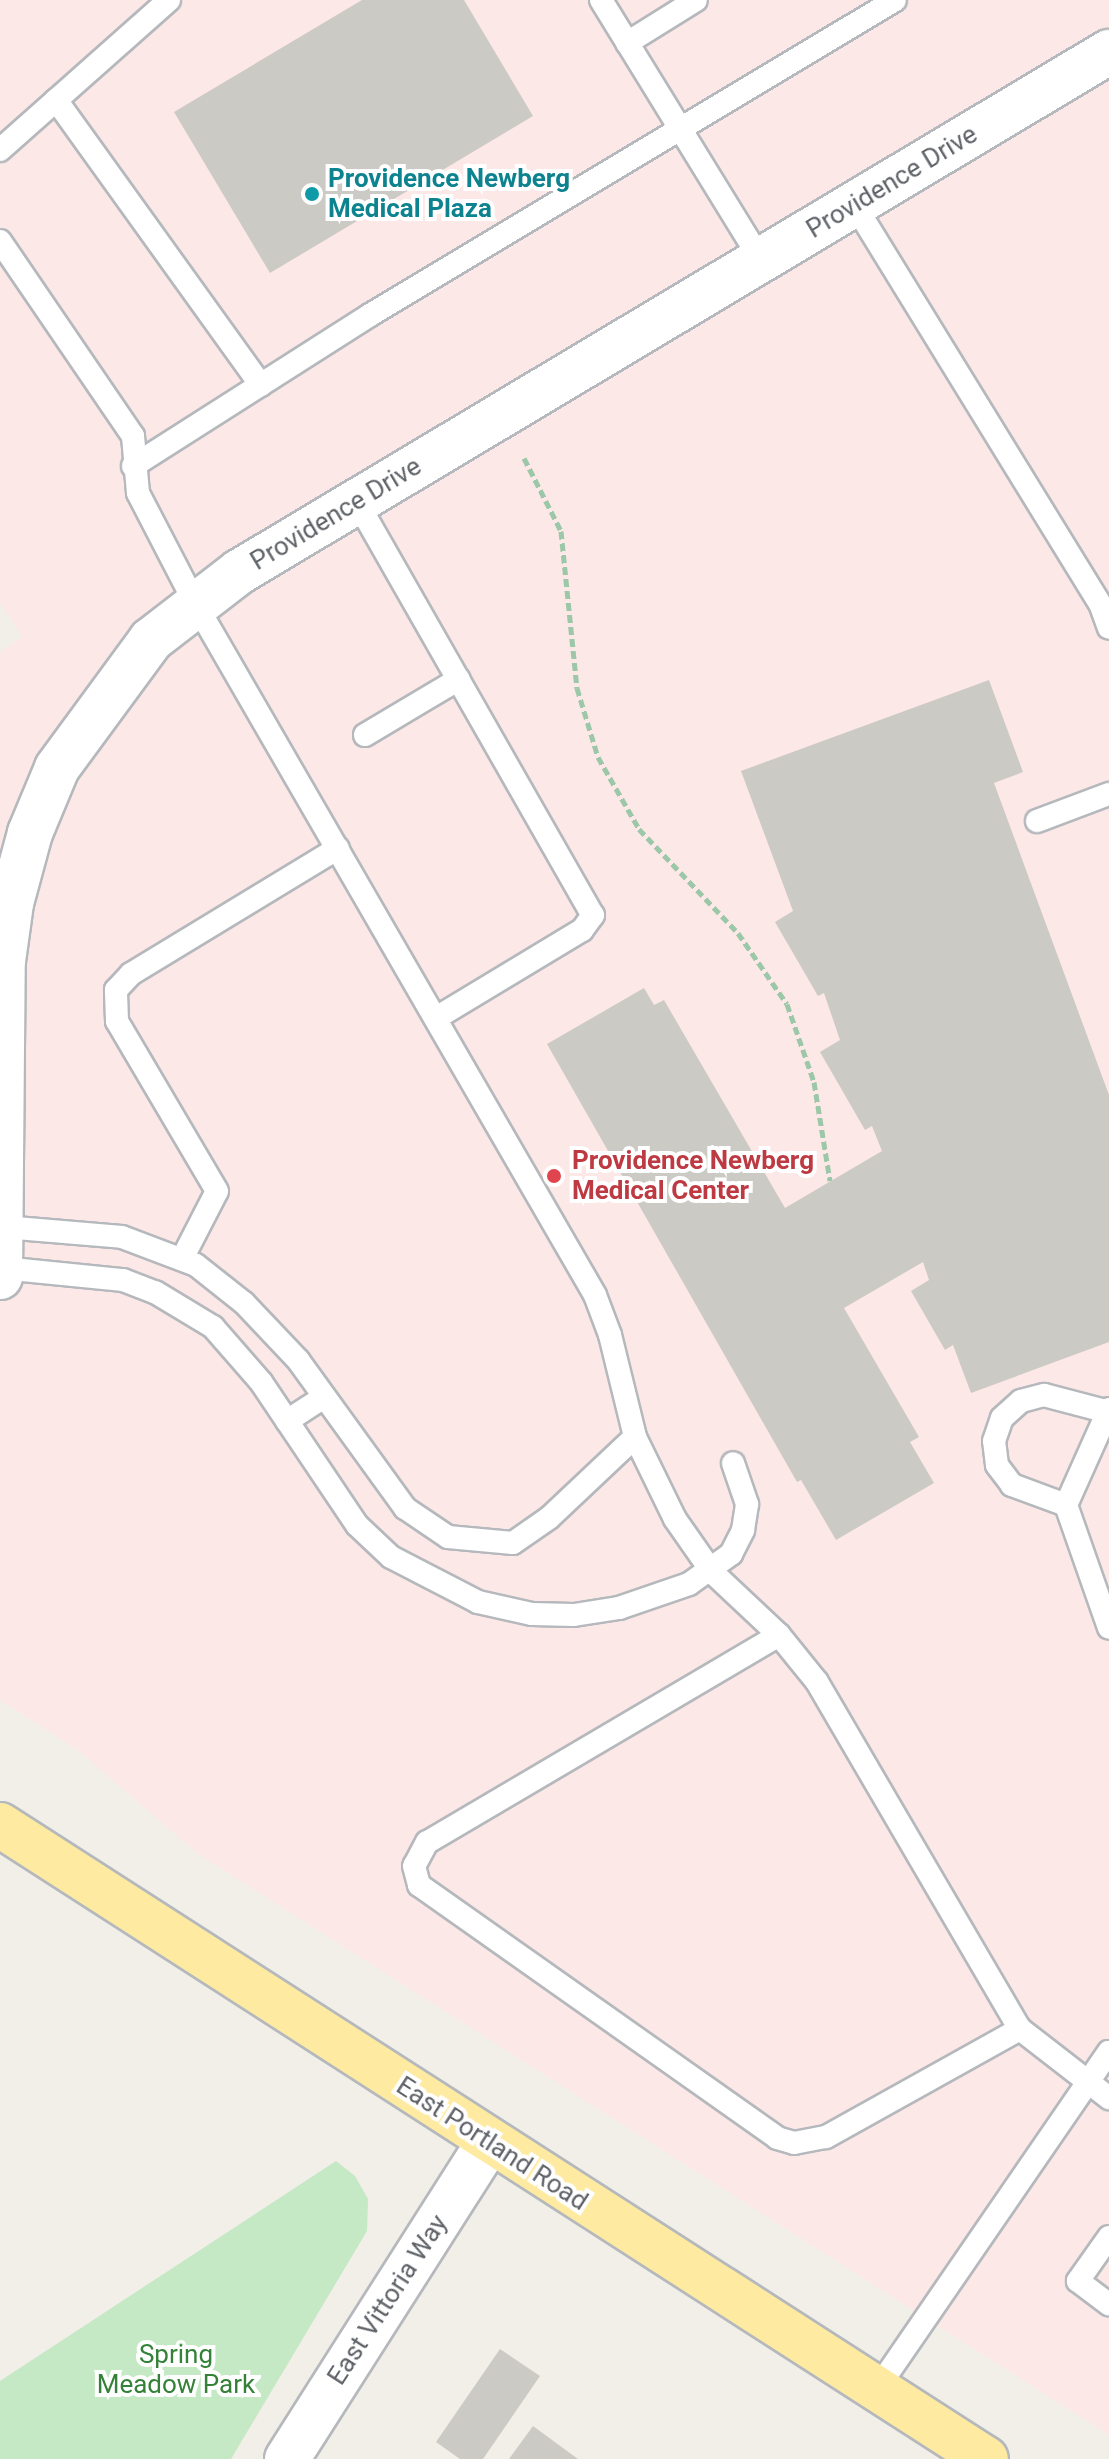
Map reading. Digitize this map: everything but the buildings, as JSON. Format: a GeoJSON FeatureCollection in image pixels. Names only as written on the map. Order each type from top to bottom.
{"type":"FeatureCollection","features":[{"type":"Feature","properties":{"kind":"highway","name":"East Portland Road"},"geometry":{"type":"LineString","coordinates":[[0,1825],[986,2459]]}},
{"type":"Feature","properties":{"kind":"street","name":"Providence Drive"},"geometry":{"type":"LineString","coordinates":[[2,1258],[3,961],[11,903],[30,833],[57,768],[92,716],[151,640],[195,603],[357,502],[1109,52]]}},
{"type":"Feature","properties":{"kind":"street","name":"East Vittoria Way"},"geometry":{"type":"LineString","coordinates":[[287,2459],[489,2142]]}},
{"type":"Feature","properties":{"kind":"lane"},"geometry":{"type":"LineString","coordinates":[[0,150],[169,0]]}},
{"type":"Feature","properties":{"kind":"lane"},"geometry":{"type":"LineString","coordinates":[[601,0],[761,260]]}},
{"type":"Feature","properties":{"kind":"lane"},"geometry":{"type":"LineString","coordinates":[[627,43],[696,0]]}},
{"type":"Feature","properties":{"kind":"lane"},"geometry":{"type":"LineString","coordinates":[[133,466],[895,0]]}},
{"type":"Feature","properties":{"kind":"lane"},"geometry":{"type":"LineString","coordinates":[[56,100],[261,385]]}},
{"type":"Feature","properties":{"kind":"lane"},"geometry":{"type":"LineString","coordinates":[[854,204],[1101,606],[1109,628]]}},
{"type":"Feature","properties":{"kind":"lane"},"geometry":{"type":"LineString","coordinates":[[0,241],[133,436],[133,466],[138,493],[195,603],[595,1295],[610,1335],[635,1437],[675,1519],[712,1572],[779,1635],[817,1682],[1020,2029],[1109,2098]]}},
{"type":"Feature","properties":{"kind":"lane"},"geometry":{"type":"LineString","coordinates":[[357,502],[593,915],[582,930],[436,1018]]}},
{"type":"Feature","properties":{"kind":"lane"},"geometry":{"type":"LineString","coordinates":[[365,735],[459,679]]}},
{"type":"Feature","properties":{"kind":"lane"},"geometry":{"type":"LineString","coordinates":[[1037,821],[1109,794]]}},
{"type":"Feature","properties":{"kind":"lane"},"geometry":{"type":"LineString","coordinates":[[182,1259],[217,1191],[117,1021],[116,990],[131,974],[338,848]]}},
{"type":"Feature","properties":{"kind":"lane"},"geometry":{"type":"LineString","coordinates":[[2,1258],[122,1237],[182,1259],[227,1287],[264,1322],[324,1397],[405,1508],[423,1525],[472,1542],[513,1543],[531,1532],[635,1437]]}},
{"type":"Feature","properties":{"kind":"lane"},"geometry":{"type":"LineString","coordinates":[[2,1258],[123,1280],[185,1308],[237,1352],[357,1525],[391,1557],[478,1602],[532,1614],[574,1615],[662,1596],[712,1572],[731,1554],[743,1530],[747,1504],[733,1463]]}},
{"type":"Feature","properties":{"kind":"lane"},"geometry":{"type":"LineString","coordinates":[[1066,1505],[1012,1485],[997,1465],[994,1441],[1002,1418],[1021,1401],[1044,1395],[1108,1410],[1066,1505],[1109,1628]]}},
{"type":"Feature","properties":{"kind":"lane"},"geometry":{"type":"LineString","coordinates":[[287,1421],[324,1397]]}},
{"type":"Feature","properties":{"kind":"lane"},"geometry":{"type":"LineString","coordinates":[[779,1635],[427,1842],[414,1866],[419,1885],[777,2138],[794,2143],[826,2137],[1020,2029]]}},
{"type":"Feature","properties":{"kind":"lane"},"geometry":{"type":"LineString","coordinates":[[877,2389],[1109,2052]]}},
{"type":"Feature","properties":{"kind":"lane"},"geometry":{"type":"LineString","coordinates":[[1109,2237],[1078,2281],[1109,2304]]}},
{"type":"Feature","properties":{"kind":"path"},"geometry":{"type":"LineString","coordinates":[[524,458],[561,531],[577,688],[598,757],[639,829],[738,933],[787,1004],[814,1082],[830,1181]]}},
{"type":"Feature","properties":{"kind":"shaded area","name":"Providence Newberg Medical Center"},"geometry":{"type":"Polygon","coordinates":[[[0,0],[1109,0],[1109,2435],[197,1853],[79,1751],[0,1700],[0,653],[22,636],[0,603],[0,0]]]}},
{"type":"Feature","properties":{"kind":"green space","name":"Spring Meadow Park"},"geometry":{"type":"Polygon","coordinates":[[[336,2161],[355,2176],[368,2199],[367,2231],[231,2459],[0,2459],[0,2381],[336,2161]]]}},
{"type":"Feature","properties":{"kind":"place","name":"Providence Newberg Medical Plaza"},"geometry":{"type":"Point","coordinates":[312,194]}},
{"type":"Feature","properties":{"kind":"place","name":"Providence Newberg Medical Center"},"geometry":{"type":"Point","coordinates":[554,1176]}}]}
